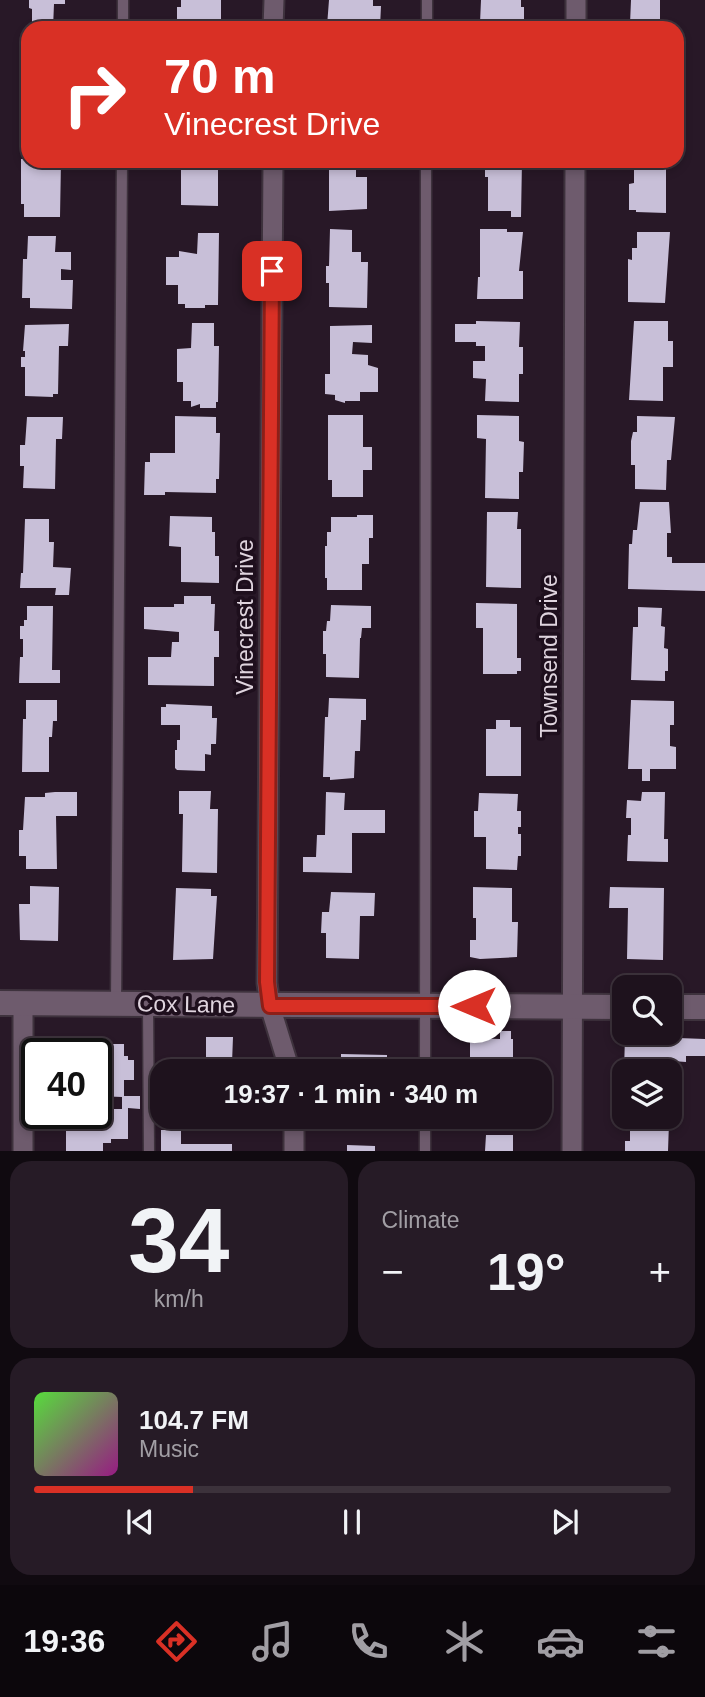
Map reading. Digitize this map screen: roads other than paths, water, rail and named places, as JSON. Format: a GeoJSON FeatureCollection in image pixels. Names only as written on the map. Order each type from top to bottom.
{"type":"FeatureCollection","features":[{"type":"Feature","properties":{"kind":"street"},"geometry":{"type":"LineString","coordinates":[[274,0],[274,21]]}},
{"type":"Feature","properties":{"kind":"street"},"geometry":{"type":"LineString","coordinates":[[576,0],[576,21]]}},
{"type":"Feature","properties":{"kind":"street","name":"Vinecrest Drive"},"geometry":{"type":"LineString","coordinates":[[272,168],[267,982],[270,1006],[286,1059]]}},
{"type":"Feature","properties":{"kind":"street","name":"Townsend Drive"},"geometry":{"type":"LineString","coordinates":[[572,1151],[575,168]]}},
{"type":"Feature","properties":{"kind":"street"},"geometry":{"type":"LineString","coordinates":[[12,1003],[23,1151]]}},
{"type":"Feature","properties":{"kind":"street","name":"Cox Lane"},"geometry":{"type":"LineString","coordinates":[[12,1003],[612,1007]]}},
{"type":"Feature","properties":{"kind":"street"},"geometry":{"type":"LineString","coordinates":[[682,1007],[705,1007]]}},
{"type":"Feature","properties":{"kind":"street"},"geometry":{"type":"LineString","coordinates":[[294,1129],[294,1151]]}},
{"type":"Feature","properties":{"kind":"lane"},"geometry":{"type":"LineString","coordinates":[[123,0],[123,21]]}},
{"type":"Feature","properties":{"kind":"lane"},"geometry":{"type":"LineString","coordinates":[[427,0],[427,21]]}},
{"type":"Feature","properties":{"kind":"lane"},"geometry":{"type":"LineString","coordinates":[[116,1003],[122,168]]}},
{"type":"Feature","properties":{"kind":"lane"},"geometry":{"type":"LineString","coordinates":[[425,1059],[426,168]]}},
{"type":"Feature","properties":{"kind":"lane"},"geometry":{"type":"LineString","coordinates":[[148,1003],[149,1151]]}},
{"type":"Feature","properties":{"kind":"lane"},"geometry":{"type":"LineString","coordinates":[[425,1129],[425,1151]]}}]}
